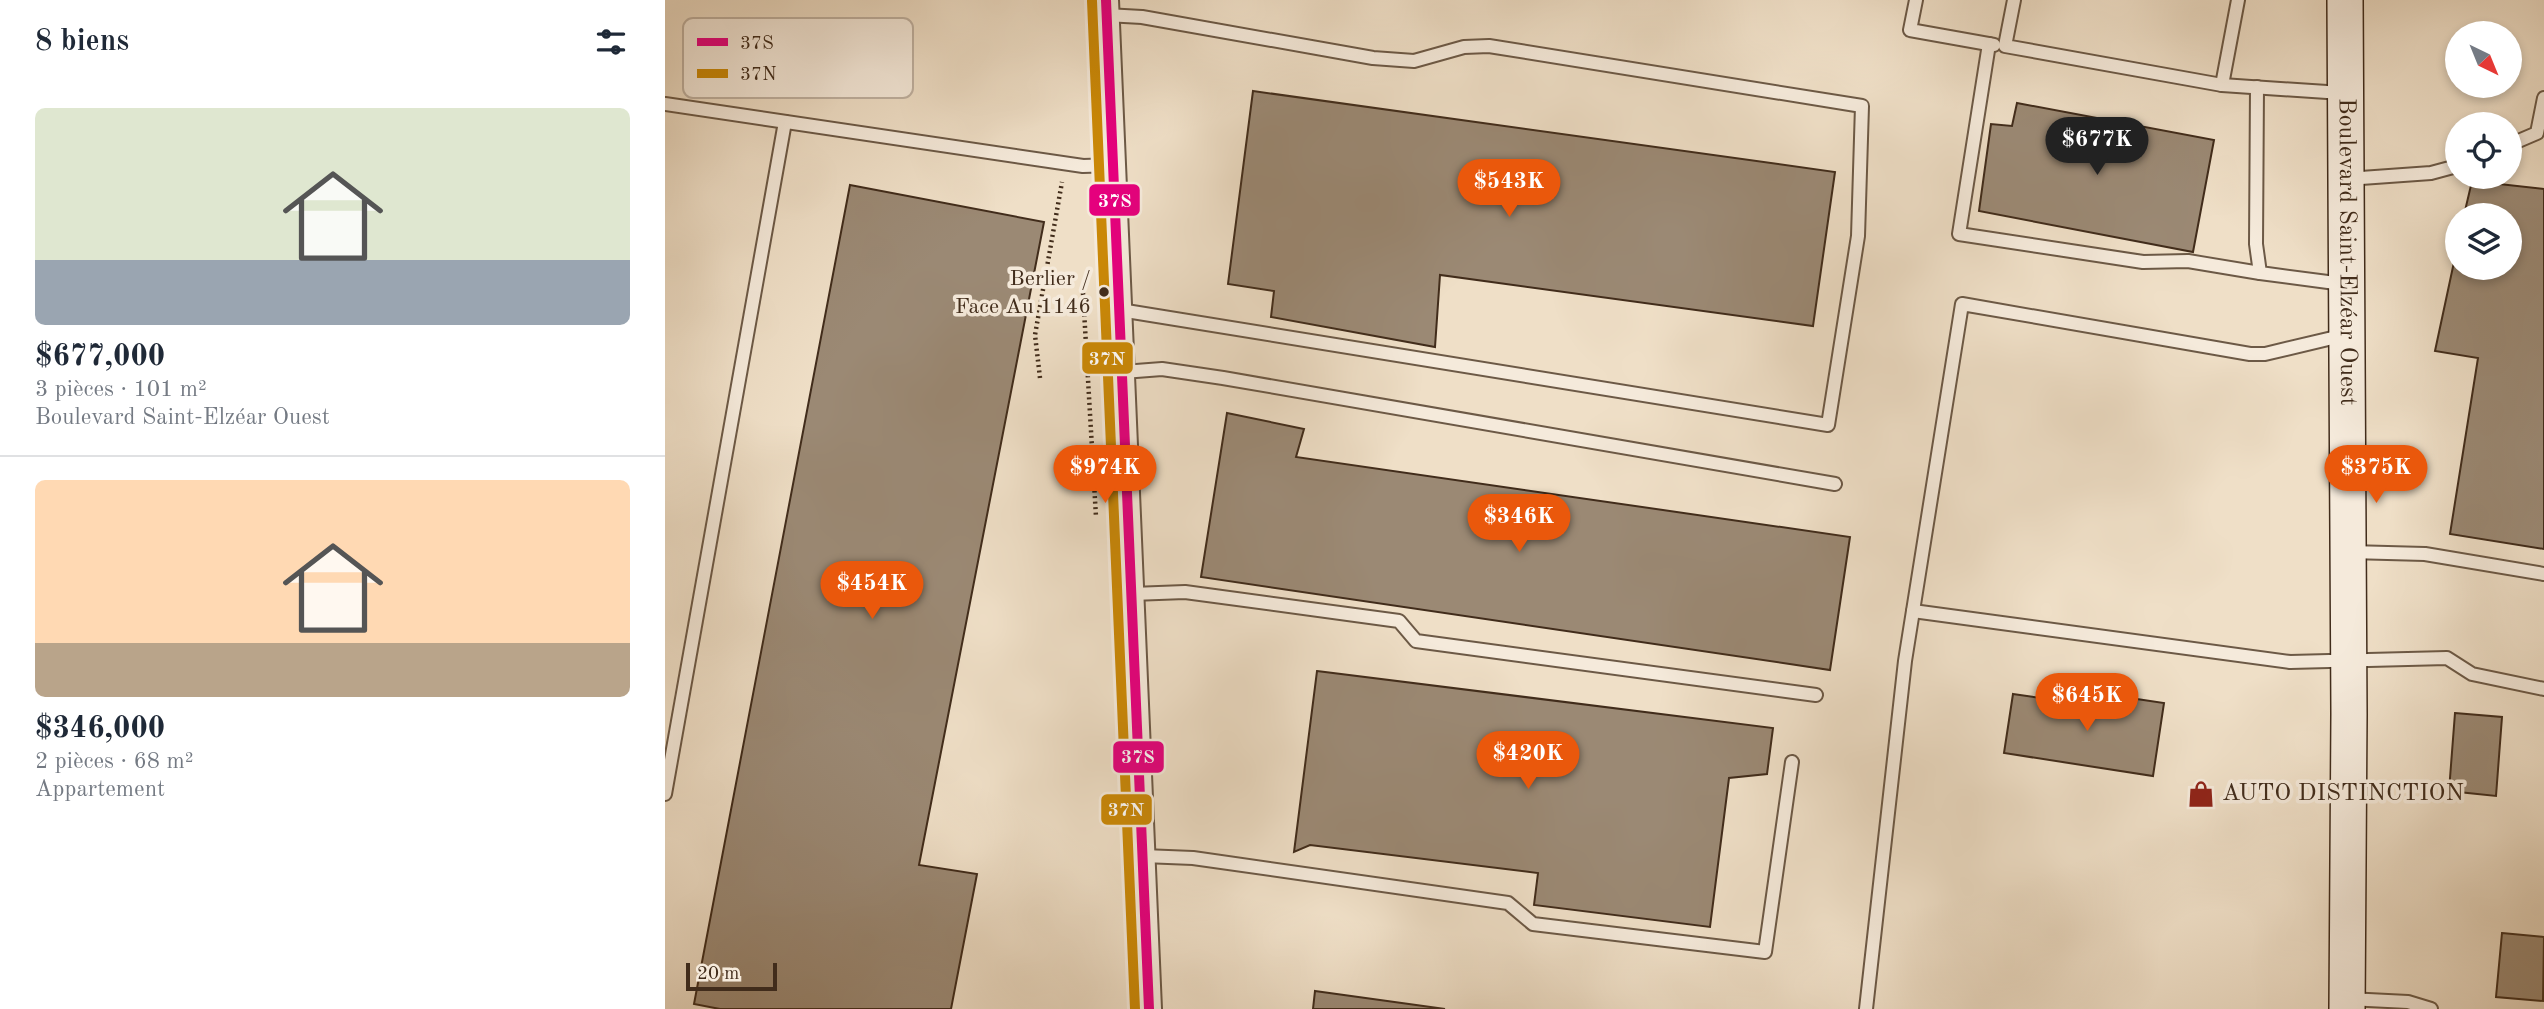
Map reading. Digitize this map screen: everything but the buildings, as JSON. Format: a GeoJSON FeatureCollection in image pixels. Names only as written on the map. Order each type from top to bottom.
{"type":"FeatureCollection","features":[{"type":"Feature","properties":{"kind":"street","name":"Boulevard Saint-Elzéar Ouest"},"geometry":{"type":"LineString","coordinates":[[2346,0],[2347,1004]]}},
{"type":"Feature","properties":{"kind":"street"},"geometry":{"type":"LineString","coordinates":[[1106,8],[1149,1009]]}},
{"type":"Feature","properties":{"kind":"lane"},"geometry":{"type":"LineString","coordinates":[[1916,0],[1910,30],[2222,85],[2346,93]]}},
{"type":"Feature","properties":{"kind":"lane"},"geometry":{"type":"LineString","coordinates":[[2005,46],[2014,0]]}},
{"type":"Feature","properties":{"kind":"lane"},"geometry":{"type":"LineString","coordinates":[[2222,85],[2238,0]]}},
{"type":"Feature","properties":{"kind":"lane"},"geometry":{"type":"LineString","coordinates":[[1106,8],[1142,17],[1399,60],[1414,61],[1465,47],[1489,46],[1862,106],[1858,236],[1828,425],[1120,310]]}},
{"type":"Feature","properties":{"kind":"lane"},"geometry":{"type":"LineString","coordinates":[[1989,44],[1959,234],[2143,262],[2188,261],[2347,284]]}},
{"type":"Feature","properties":{"kind":"lane"},"geometry":{"type":"LineString","coordinates":[[2257,87],[2256,244],[2260,273]]}},
{"type":"Feature","properties":{"kind":"lane"},"geometry":{"type":"LineString","coordinates":[[2522,139],[2537,133],[2544,98]]}},
{"type":"Feature","properties":{"kind":"lane"},"geometry":{"type":"LineString","coordinates":[[665,104],[1083,166],[1114,165]]}},
{"type":"Feature","properties":{"kind":"lane"},"geometry":{"type":"LineString","coordinates":[[665,794],[785,122]]}},
{"type":"Feature","properties":{"kind":"lane"},"geometry":{"type":"LineString","coordinates":[[2347,179],[2392,177],[2445,168]]}},
{"type":"Feature","properties":{"kind":"lane"},"geometry":{"type":"LineString","coordinates":[[1865,1009],[1913,611],[1962,304],[2250,354],[2265,354],[2347,334]]}},
{"type":"Feature","properties":{"kind":"lane"},"geometry":{"type":"LineString","coordinates":[[1123,372],[1162,369],[1223,378],[1835,484]]}},
{"type":"Feature","properties":{"kind":"lane"},"geometry":{"type":"LineString","coordinates":[[2348,552],[2425,554],[2544,574]]}},
{"type":"Feature","properties":{"kind":"lane"},"geometry":{"type":"LineString","coordinates":[[1132,594],[1185,592],[1399,621],[1416,641],[1817,695]]}},
{"type":"Feature","properties":{"kind":"lane"},"geometry":{"type":"LineString","coordinates":[[1913,611],[2290,662],[2447,658],[2472,674],[2544,689]]}},
{"type":"Feature","properties":{"kind":"lane"},"geometry":{"type":"LineString","coordinates":[[1143,856],[1192,858],[1508,903],[1533,924],[1765,953],[1792,762]]}},
{"type":"Feature","properties":{"kind":"lane"},"geometry":{"type":"LineString","coordinates":[[2347,1004],[2408,1002],[2431,1009]]}},
{"type":"Feature","properties":{"kind":"path"},"geometry":{"type":"LineString","coordinates":[[1040,378],[1035,335],[1061,185]]}},
{"type":"Feature","properties":{"kind":"path"},"geometry":{"type":"LineString","coordinates":[[1083,293],[1095,517]]}},
{"type":"Feature","properties":{"kind":"transit line","name":"37S"},"geometry":{"type":"LineString","coordinates":[[1106,0],[1149,1009]]}},
{"type":"Feature","properties":{"kind":"transit line","name":"37N"},"geometry":{"type":"LineString","coordinates":[[1092,1],[1135,1009]]}},
{"type":"Feature","properties":{"kind":"place","name":"Berlier / Face Au 1146"},"geometry":{"type":"Point","coordinates":[1104,292]}},
{"type":"Feature","properties":{"kind":"place","name":"AUTO DISTINCTION"},"geometry":{"type":"Point","coordinates":[2201,794]}}]}
